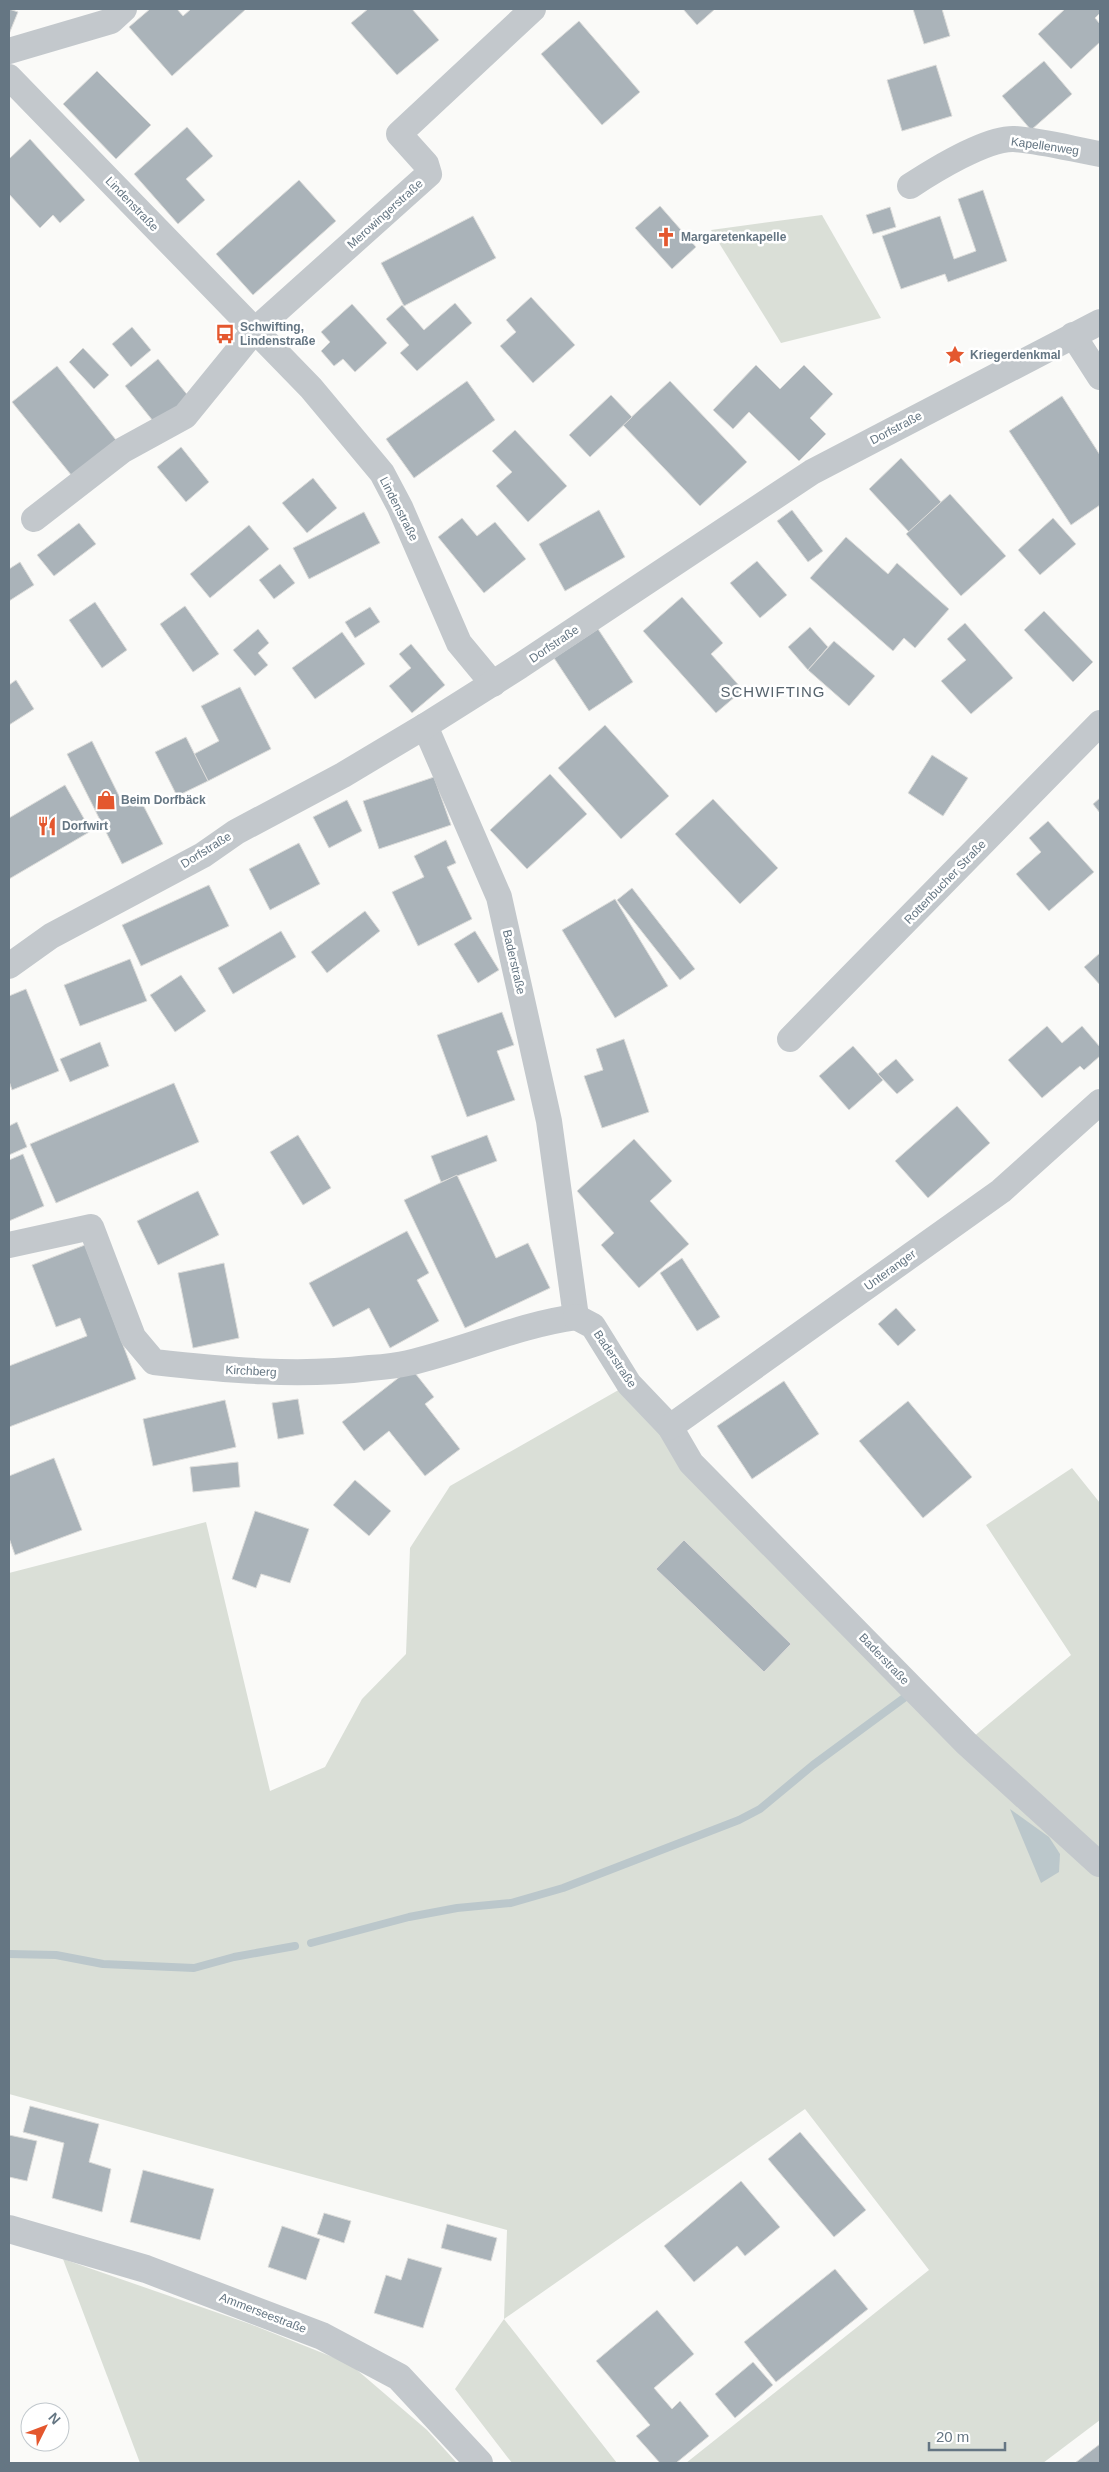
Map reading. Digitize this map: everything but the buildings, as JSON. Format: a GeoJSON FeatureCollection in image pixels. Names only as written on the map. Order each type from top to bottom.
{"type":"FeatureCollection","features":[{"type":"Feature","properties":{"kind":"street"},"geometry":{"type":"LineString","coordinates":[[9,51],[111,22],[124,9]]}},
{"type":"Feature","properties":{"kind":"street","name":"Merowingerstraße"},"geometry":{"type":"LineString","coordinates":[[255,330],[429,174],[426,164],[399,134],[533,9]]}},
{"type":"Feature","properties":{"kind":"street","name":"Lindenstraße"},"geometry":{"type":"LineString","coordinates":[[9,77],[311,388],[382,473],[400,507],[459,643],[493,684]]}},
{"type":"Feature","properties":{"kind":"street","name":"Kapellenweg"},"geometry":{"type":"LineString","coordinates":[[910,186],[940,166],[991,144],[1012,139],[1100,154]]}},
{"type":"Feature","properties":{"kind":"street","name":"Dorfstraße"},"geometry":{"type":"LineString","coordinates":[[9,966],[51,936],[203,855],[245,827],[343,775],[425,726],[493,684],[812,472],[1100,322]]}},
{"type":"Feature","properties":{"kind":"street"},"geometry":{"type":"LineString","coordinates":[[34,519],[123,450],[185,416],[255,330]]}},
{"type":"Feature","properties":{"kind":"street"},"geometry":{"type":"LineString","coordinates":[[1073,335],[1100,378]]}},
{"type":"Feature","properties":{"kind":"street","name":"Rottenbucher Straße"},"geometry":{"type":"LineString","coordinates":[[790,1040],[1100,723]]}},
{"type":"Feature","properties":{"kind":"street","name":"Baderstraße"},"geometry":{"type":"LineString","coordinates":[[425,726],[499,897],[549,1121],[576,1317],[592,1326],[629,1384],[670,1427],[691,1463],[966,1743],[1099,1864]]}},
{"type":"Feature","properties":{"kind":"street","name":"Unteranger"},"geometry":{"type":"LineString","coordinates":[[670,1427],[1001,1191],[1100,1102]]}},
{"type":"Feature","properties":{"kind":"street","name":"Kirchberg"},"geometry":{"type":"LineString","coordinates":[[9,1245],[91,1226],[133,1337],[154,1362],[227,1370],[304,1374],[352,1370],[407,1364],[544,1321],[576,1317]]}},
{"type":"Feature","properties":{"kind":"street","name":"Ammerseestraße"},"geometry":{"type":"LineString","coordinates":[[9,2229],[146,2269],[322,2336],[399,2377],[479,2463]]}},
{"type":"Feature","properties":{"kind":"shaded area"},"geometry":{"type":"Polygon","coordinates":[[[822,215],[881,318],[781,343],[711,230],[822,215]]]}},
{"type":"Feature","properties":{"kind":"shaded area"},"geometry":{"type":"Polygon","coordinates":[[[629,1384],[966,1743],[1071,1655],[986,1525],[1072,1468],[1100,1503],[1100,2420],[1043,2463],[686,2463],[929,2270],[805,2109],[504,2319],[507,2230],[9,2094],[9,1573],[206,1522],[270,1791],[325,1767],[362,1699],[406,1654],[410,1548],[450,1486],[629,1384]]]}},
{"type":"Feature","properties":{"kind":"shaded area"},"geometry":{"type":"Polygon","coordinates":[[[1010,1809],[1049,1837],[1060,1854],[1059,1872],[1041,1883],[1010,1809]]]}},
{"type":"Feature","properties":{"kind":"shaded area"},"geometry":{"type":"Polygon","coordinates":[[[63,2259],[250,2324],[350,2364],[427,2430],[457,2463],[140,2463],[63,2259]]]}},
{"type":"Feature","properties":{"kind":"shaded area"},"geometry":{"type":"Polygon","coordinates":[[[504,2319],[617,2463],[512,2463],[455,2389],[504,2319]]]}},
{"type":"Feature","properties":{"kind":"waterway"},"geometry":{"type":"LineString","coordinates":[[311,1943],[409,1917],[457,1908],[511,1903],[563,1888],[739,1820],[760,1809],[813,1765],[904,1698]]}},
{"type":"Feature","properties":{"kind":"waterway"},"geometry":{"type":"LineString","coordinates":[[9,1954],[56,1955],[103,1964],[194,1968],[234,1957],[295,1946]]}},
{"type":"Feature","properties":{"kind":"place","name":"Margaretenkapelle"},"geometry":{"type":"Point","coordinates":[666,237]}},
{"type":"Feature","properties":{"kind":"place","name":"Schwifting, Lindenstraße"},"geometry":{"type":"Point","coordinates":[225,334]}},
{"type":"Feature","properties":{"kind":"place","name":"Kriegerdenkmal"},"geometry":{"type":"Point","coordinates":[955,355]}},
{"type":"Feature","properties":{"kind":"place","name":"Beim Dorfbäck"},"geometry":{"type":"Point","coordinates":[106,800]}},
{"type":"Feature","properties":{"kind":"place","name":"Dorfwirt"},"geometry":{"type":"Point","coordinates":[47,826]}},
{"type":"Feature","properties":{"kind":"district","name":"SCHWIFTING"},"geometry":{"type":"Point","coordinates":[773,692]}}]}
